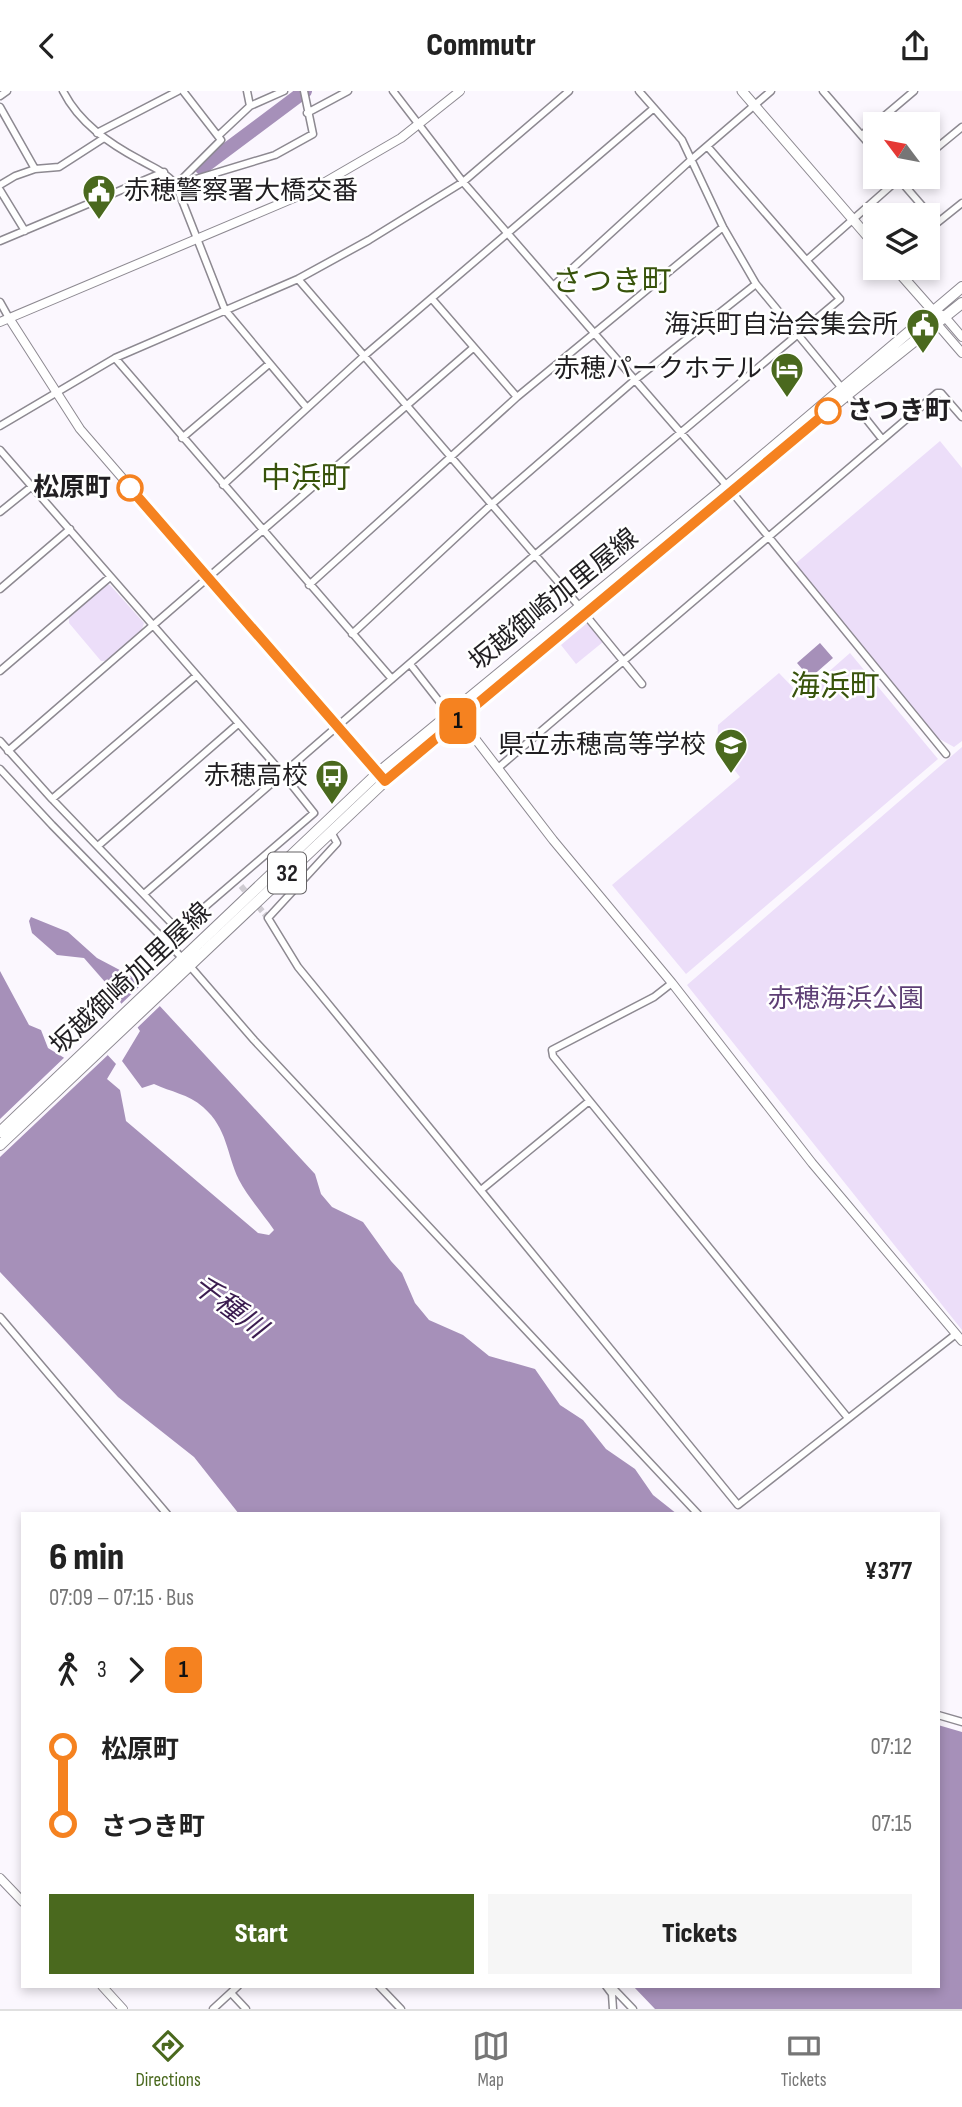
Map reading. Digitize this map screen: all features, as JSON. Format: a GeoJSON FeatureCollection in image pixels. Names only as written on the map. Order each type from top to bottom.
{"type":"FeatureCollection","features":[{"type":"Feature","properties":{"kind":"main road"},"geometry":{"type":"LineString","coordinates":[[742,91],[863,231]]}},
{"type":"Feature","properties":{"kind":"main road"},"geometry":{"type":"LineString","coordinates":[[906,280],[941,320]]}},
{"type":"Feature","properties":{"kind":"main road","name":"坂越御崎加里屋線"},"geometry":{"type":"LineString","coordinates":[[0,1145],[184,964],[449,713],[582,610],[729,489],[962,287]]}},
{"type":"Feature","properties":{"kind":"main road","name":"坂越御崎加里屋線"},"geometry":{"type":"LineString","coordinates":[[844,391],[962,303]]}},
{"type":"Feature","properties":{"kind":"main road","name":"坂越御崎加里屋線"},"geometry":{"type":"LineString","coordinates":[[382,777],[460,719],[582,610]]}},
{"type":"Feature","properties":{"kind":"main road","name":"坂越御崎加里屋線"},"geometry":{"type":"LineString","coordinates":[[0,1132],[184,964]]}},
{"type":"Feature","properties":{"kind":"street"},"geometry":{"type":"LineString","coordinates":[[0,96],[7,91]]}},
{"type":"Feature","properties":{"kind":"street"},"geometry":{"type":"LineString","coordinates":[[63,91],[82,118],[97,133],[164,172],[176,185],[225,310],[307,408]]}},
{"type":"Feature","properties":{"kind":"street"},"geometry":{"type":"LineString","coordinates":[[97,133],[180,91],[221,140],[176,185]]}},
{"type":"Feature","properties":{"kind":"street"},"geometry":{"type":"LineString","coordinates":[[247,91],[250,106]]}},
{"type":"Feature","properties":{"kind":"street"},"geometry":{"type":"LineString","coordinates":[[218,136],[250,106],[284,91]]}},
{"type":"Feature","properties":{"kind":"street"},"geometry":{"type":"LineString","coordinates":[[176,185],[275,155],[313,134],[304,91]]}},
{"type":"Feature","properties":{"kind":"street"},"geometry":{"type":"LineString","coordinates":[[307,113],[348,91]]}},
{"type":"Feature","properties":{"kind":"street"},"geometry":{"type":"LineString","coordinates":[[393,91],[463,182],[681,432],[946,754]]}},
{"type":"Feature","properties":{"kind":"street"},"geometry":{"type":"LineString","coordinates":[[0,321],[308,193],[363,162],[419,124],[460,91]]}},
{"type":"Feature","properties":{"kind":"street"},"geometry":{"type":"LineString","coordinates":[[0,426],[115,358],[298,279],[369,240],[463,182],[569,91]]}},
{"type":"Feature","properties":{"kind":"street"},"geometry":{"type":"LineString","coordinates":[[639,91],[682,140],[723,227],[756,284],[882,439]]}},
{"type":"Feature","properties":{"kind":"street"},"geometry":{"type":"LineString","coordinates":[[554,286],[692,159],[771,91]]}},
{"type":"Feature","properties":{"kind":"street"},"geometry":{"type":"LineString","coordinates":[[823,91],[862,135],[914,91]]}},
{"type":"Feature","properties":{"kind":"street"},"geometry":{"type":"LineString","coordinates":[[0,107],[35,169]]}},
{"type":"Feature","properties":{"kind":"street"},"geometry":{"type":"LineString","coordinates":[[223,485],[364,356],[654,108]]}},
{"type":"Feature","properties":{"kind":"street"},"geometry":{"type":"LineString","coordinates":[[940,145],[962,127]]}},
{"type":"Feature","properties":{"kind":"street"},"geometry":{"type":"LineString","coordinates":[[25,231],[0,188],[15,176],[35,169],[59,167],[104,138]]}},
{"type":"Feature","properties":{"kind":"street"},"geometry":{"type":"LineString","coordinates":[[144,894],[536,554],[840,299],[707,146]]}},
{"type":"Feature","properties":{"kind":"street"},"geometry":{"type":"LineString","coordinates":[[0,241],[164,172]]}},
{"type":"Feature","properties":{"kind":"street"},"geometry":{"type":"LineString","coordinates":[[807,260],[886,189]]}},
{"type":"Feature","properties":{"kind":"street"},"geometry":{"type":"LineString","coordinates":[[909,189],[937,223],[962,203]]}},
{"type":"Feature","properties":{"kind":"street"},"geometry":{"type":"LineString","coordinates":[[309,585],[517,397],[723,227]]}},
{"type":"Feature","properties":{"kind":"street"},"geometry":{"type":"LineString","coordinates":[[298,279],[493,503],[642,684]]}},
{"type":"Feature","properties":{"kind":"street"},"geometry":{"type":"LineString","coordinates":[[352,634],[493,503],[636,379],[756,284]]}},
{"type":"Feature","properties":{"kind":"street"},"geometry":{"type":"LineString","coordinates":[[432,299],[517,397]]}},
{"type":"Feature","properties":{"kind":"street"},"geometry":{"type":"LineString","coordinates":[[0,302],[80,429],[382,777]]}},
{"type":"Feature","properties":{"kind":"street"},"geometry":{"type":"LineString","coordinates":[[941,320],[962,337]]}},
{"type":"Feature","properties":{"kind":"street"},"geometry":{"type":"LineString","coordinates":[[941,320],[962,353]]}},
{"type":"Feature","properties":{"kind":"street"},"geometry":{"type":"LineString","coordinates":[[8,751],[474,348]]}},
{"type":"Feature","properties":{"kind":"street"},"geometry":{"type":"LineString","coordinates":[[115,358],[392,679]]}},
{"type":"Feature","properties":{"kind":"street"},"geometry":{"type":"LineString","coordinates":[[182,438],[269,364]]}},
{"type":"Feature","properties":{"kind":"street"},"geometry":{"type":"LineString","coordinates":[[498,768],[937,393],[941,393],[962,417]]}},
{"type":"Feature","properties":{"kind":"street"},"geometry":{"type":"LineString","coordinates":[[0,450],[283,774],[337,843],[268,918],[298,967],[738,1505],[848,1418],[959,1337],[812,1163],[672,983],[553,840],[460,719],[449,713],[410,664]]}},
{"type":"Feature","properties":{"kind":"street"},"geometry":{"type":"LineString","coordinates":[[0,512],[31,487]]}},
{"type":"Feature","properties":{"kind":"street"},"geometry":{"type":"LineString","coordinates":[[0,589],[70,529]]}},
{"type":"Feature","properties":{"kind":"street"},"geometry":{"type":"LineString","coordinates":[[0,671],[110,577]]}},
{"type":"Feature","properties":{"kind":"street"},"geometry":{"type":"LineString","coordinates":[[52,799],[196,676]]}},
{"type":"Feature","properties":{"kind":"street"},"geometry":{"type":"LineString","coordinates":[[99,845],[238,724]]}},
{"type":"Feature","properties":{"kind":"street"},"geometry":{"type":"LineString","coordinates":[[0,741],[178,930],[238,884],[314,813]]}},
{"type":"Feature","properties":{"kind":"street"},"geometry":{"type":"LineString","coordinates":[[0,769],[696,1512]]}},
{"type":"Feature","properties":{"kind":"street"},"geometry":{"type":"LineString","coordinates":[[672,983],[654,997],[552,1051],[588,1102],[848,1418]]}},
{"type":"Feature","properties":{"kind":"street"},"geometry":{"type":"LineString","coordinates":[[481,1190],[588,1102]]}},
{"type":"Feature","properties":{"kind":"street"},"geometry":{"type":"LineString","coordinates":[[0,1317],[165,1512]]}},
{"type":"Feature","properties":{"kind":"street"},"geometry":{"type":"LineString","coordinates":[[940,1716],[962,1722]]}},
{"type":"Feature","properties":{"kind":"street"},"geometry":{"type":"LineString","coordinates":[[0,1878],[21,1900]]}},
{"type":"Feature","properties":{"kind":"street"},"geometry":{"type":"LineString","coordinates":[[104,1988],[123,2009]]}},
{"type":"Feature","properties":{"kind":"street"},"geometry":{"type":"LineString","coordinates":[[213,2009],[236,1988]]}},
{"type":"Feature","properties":{"kind":"street"},"geometry":{"type":"LineString","coordinates":[[381,1988],[401,2009]]}},
{"type":"Feature","properties":{"kind":"street"},"geometry":{"type":"LineString","coordinates":[[609,1988],[613,2009]]}},
{"type":"Feature","properties":{"kind":"street"},"geometry":{"type":"LineString","coordinates":[[610,1988],[633,2009]]}},
{"type":"Feature","properties":{"kind":"street"},"geometry":{"type":"LineString","coordinates":[[230,1993],[246,2009]]}},
{"type":"Feature","properties":{"kind":"green space"},"geometry":{"type":"Polygon","coordinates":[[[940,441],[962,468],[962,741],[954,747],[934,736],[795,564],[940,441]]]}},
{"type":"Feature","properties":{"kind":"green space"},"geometry":{"type":"Polygon","coordinates":[[[107,584],[144,623],[142,629],[107,661],[101,661],[69,623],[69,618],[107,584]]]}},
{"type":"Feature","properties":{"kind":"green space"},"geometry":{"type":"Polygon","coordinates":[[[587,623],[603,642],[576,664],[561,645],[587,623]]]}},
{"type":"Feature","properties":{"kind":"green space"},"geometry":{"type":"Polygon","coordinates":[[[850,653],[938,759],[686,974],[612,885],[740,777],[717,748],[718,725],[779,673],[801,696],[850,653]]]}},
{"type":"Feature","properties":{"kind":"green space","name":"赤穂海浜公園"},"geometry":{"type":"Polygon","coordinates":[[[962,747],[962,1330],[687,985],[962,747]]]}},
{"type":"Feature","properties":{"kind":"water"},"geometry":{"type":"Polygon","coordinates":[[[820,643],[833,658],[810,678],[797,663],[820,643]]]}},
{"type":"Feature","properties":{"kind":"water","name":"千種川"},"geometry":{"type":"Polygon","coordinates":[[[31,917],[68,932],[97,958],[133,977],[315,1174],[321,1194],[332,1207],[363,1222],[402,1273],[415,1303],[429,1320],[463,1335],[489,1356],[535,1369],[560,1405],[583,1420],[606,1449],[635,1469],[653,1495],[674,1512],[237,1512],[194,1457],[118,1397],[0,1272],[0,971],[29,1025],[41,1030],[48,1048],[66,1059],[103,1050],[116,1064],[107,1079],[120,1090],[126,1121],[258,1233],[269,1235],[274,1230],[239,1180],[222,1133],[211,1115],[191,1099],[154,1084],[142,1088],[122,1061],[140,1031],[112,990],[84,958],[57,955],[32,933],[29,921],[31,917]]]}},
{"type":"Feature","properties":{"kind":"water"},"geometry":{"type":"Polygon","coordinates":[[[940,1726],[962,1732],[962,2009],[655,2009],[635,1988],[940,1988],[940,1726]]]}},
{"type":"Feature","properties":{"kind":"pier"},"geometry":{"type":"Polygon","coordinates":[[[143,983],[162,1004],[135,1030],[119,1006],[143,983]]]}},
{"type":"Feature","properties":{"kind":"pier"},"geometry":{"type":"Polygon","coordinates":[[[103,1046],[110,1053],[0,1157],[0,1119],[68,1054],[103,1046]]]}},
{"type":"Feature","properties":{"kind":"waterway"},"geometry":{"type":"LineString","coordinates":[[202,168],[305,91]]}},
{"type":"Feature","properties":{"kind":"tunnel"},"geometry":{"type":"LineString","coordinates":[[241,886],[268,918]]}},
{"type":"Feature","properties":{"kind":"bus line","name":"1"},"geometry":{"type":"LineString","coordinates":[[130,488],[385,781],[828,411]]}},
{"type":"Feature","properties":{"kind":"place","name":"赤穂警察署大橋交番"},"geometry":{"type":"Point","coordinates":[99,221]}},
{"type":"Feature","properties":{"kind":"place","name":"海浜町自治会集会所"},"geometry":{"type":"Point","coordinates":[923,355]}},
{"type":"Feature","properties":{"kind":"place","name":"赤穂パークホテル"},"geometry":{"type":"Point","coordinates":[787,399]}},
{"type":"Feature","properties":{"kind":"place","name":"さつき町"},"geometry":{"type":"Point","coordinates":[828,411]}},
{"type":"Feature","properties":{"kind":"place","name":"松原町"},"geometry":{"type":"Point","coordinates":[130,488]}},
{"type":"Feature","properties":{"kind":"place","name":"県立赤穂高等学校"},"geometry":{"type":"Point","coordinates":[731,775]}},
{"type":"Feature","properties":{"kind":"place","name":"赤穂高校"},"geometry":{"type":"Point","coordinates":[332,806]}},
{"type":"Feature","properties":{"kind":"district","name":"さつき町"},"geometry":{"type":"Point","coordinates":[612,282]}},
{"type":"Feature","properties":{"kind":"district","name":"中浜町"},"geometry":{"type":"Point","coordinates":[306,479]}},
{"type":"Feature","properties":{"kind":"district","name":"海浜町"},"geometry":{"type":"Point","coordinates":[835,687]}}]}
